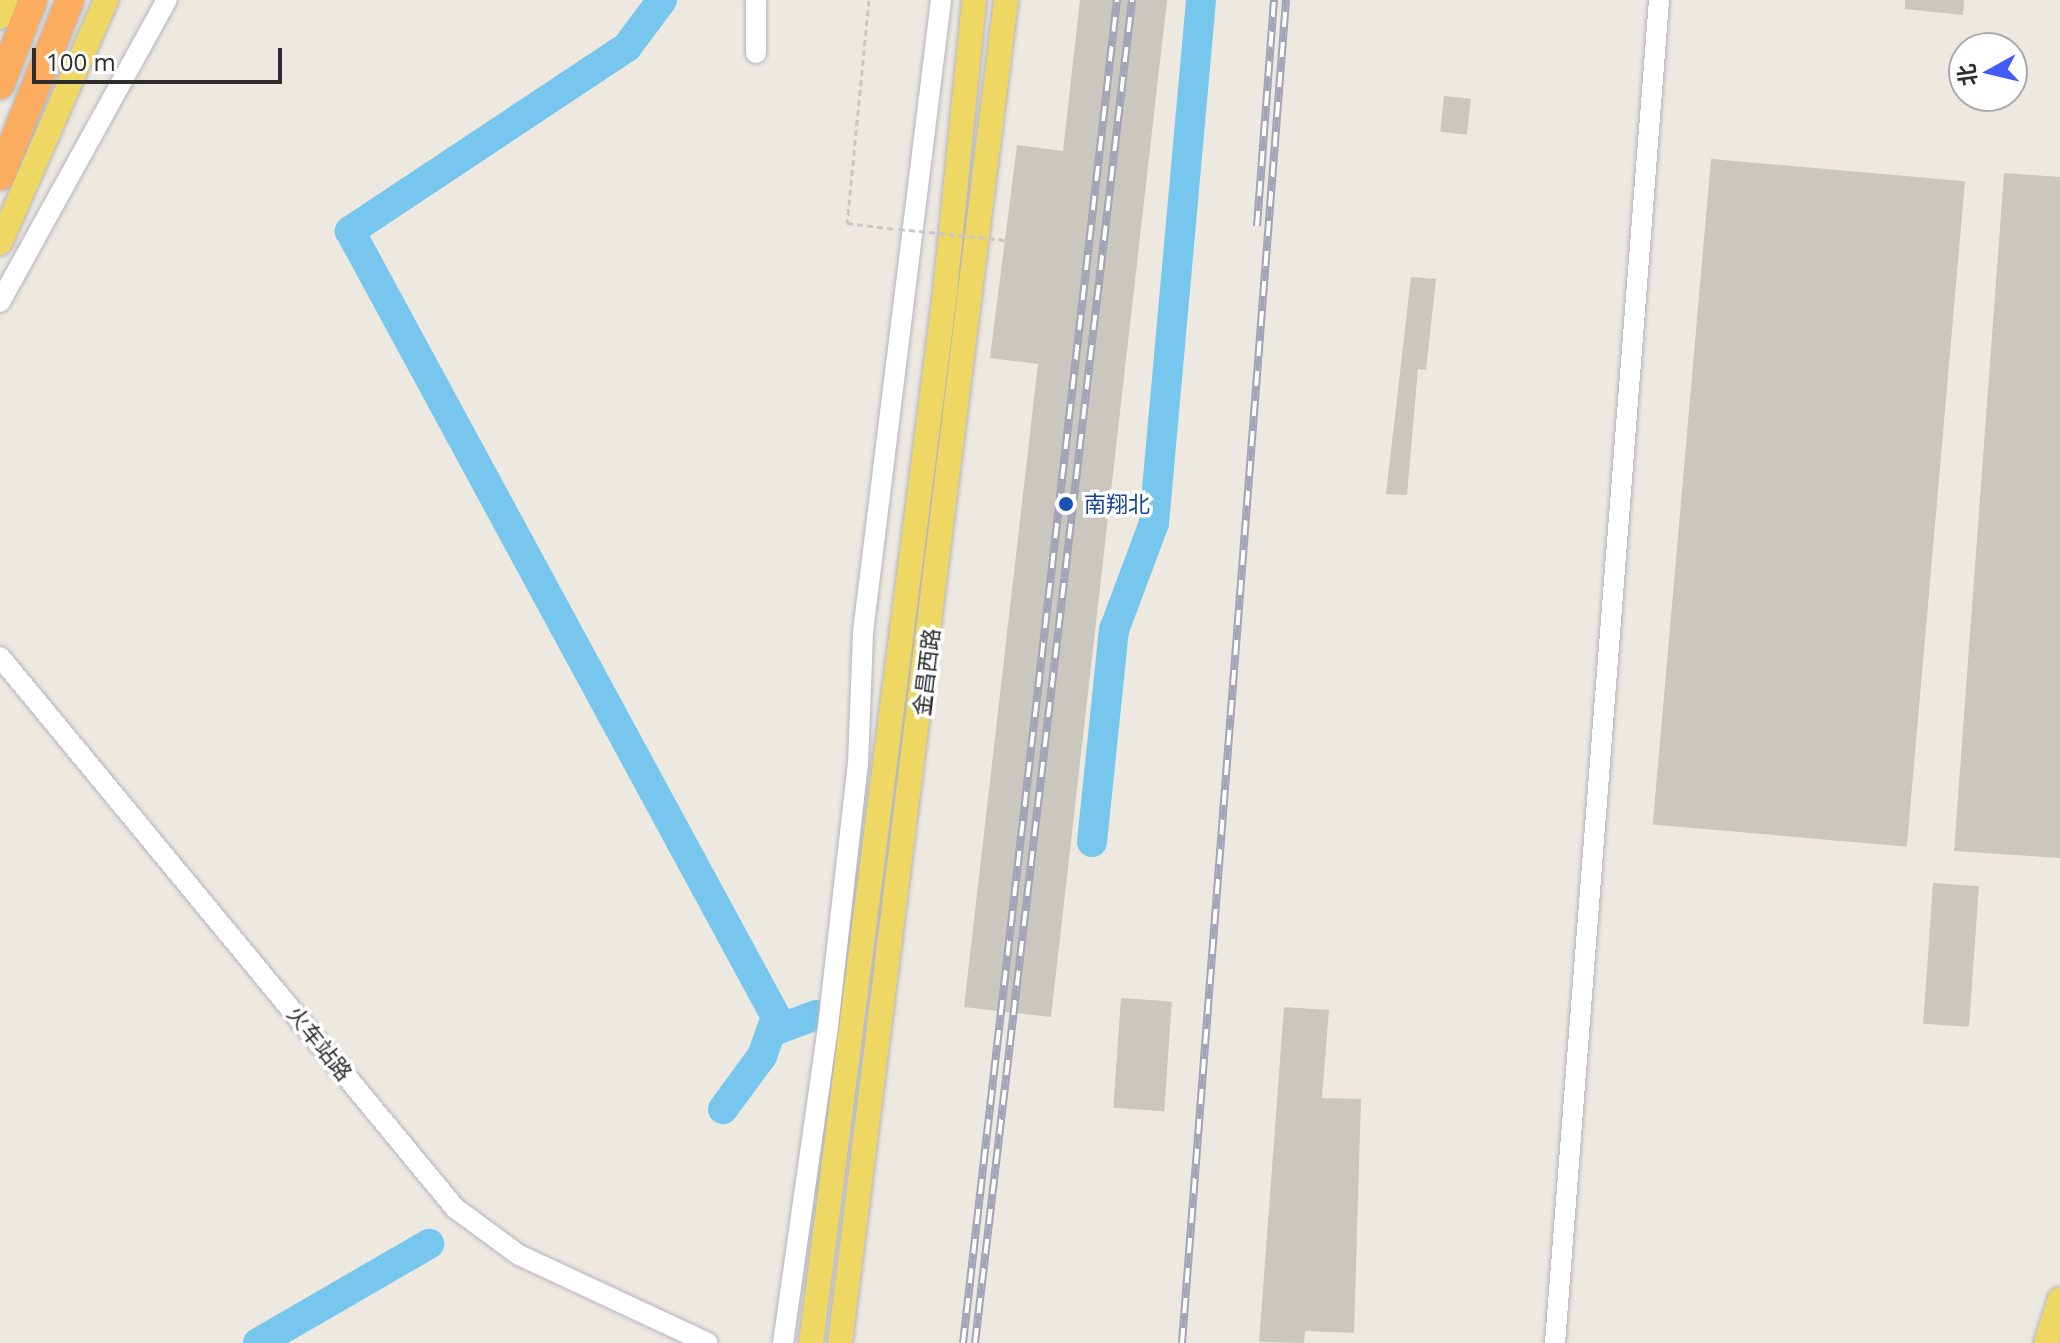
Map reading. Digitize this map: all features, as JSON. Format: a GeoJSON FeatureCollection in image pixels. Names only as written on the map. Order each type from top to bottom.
{"type":"FeatureCollection","features":[{"type":"Feature","properties":{"kind":"highway"},"geometry":{"type":"LineString","coordinates":[[0,85],[33,0]]}},
{"type":"Feature","properties":{"kind":"highway"},"geometry":{"type":"LineString","coordinates":[[0,176],[70,0]]}},
{"type":"Feature","properties":{"kind":"main road"},"geometry":{"type":"LineString","coordinates":[[0,17],[7,0]]}},
{"type":"Feature","properties":{"kind":"main road"},"geometry":{"type":"LineString","coordinates":[[0,215],[93,0]]}},
{"type":"Feature","properties":{"kind":"main road"},"geometry":{"type":"LineString","coordinates":[[0,243],[106,0]]}},
{"type":"Feature","properties":{"kind":"main road","name":"金昌西路"},"geometry":{"type":"LineString","coordinates":[[811,1343],[945,292],[974,0]]}},
{"type":"Feature","properties":{"kind":"main road","name":"金昌西路"},"geometry":{"type":"LineString","coordinates":[[840,1343],[1006,0]]}},
{"type":"Feature","properties":{"kind":"main road"},"geometry":{"type":"LineString","coordinates":[[2046,1343],[2060,1299]]}},
{"type":"Feature","properties":{"kind":"street"},"geometry":{"type":"LineString","coordinates":[[0,302],[167,0]]}},
{"type":"Feature","properties":{"kind":"street"},"geometry":{"type":"LineString","coordinates":[[756,0],[756,53]]}},
{"type":"Feature","properties":{"kind":"street"},"geometry":{"type":"LineString","coordinates":[[783,1343],[830,1004],[858,764],[863,632],[941,0]]}},
{"type":"Feature","properties":{"kind":"street"},"geometry":{"type":"LineString","coordinates":[[1555,1343],[1659,0]]}},
{"type":"Feature","properties":{"kind":"street","name":"火车站路"},"geometry":{"type":"LineString","coordinates":[[0,657],[462,1214],[540,1267],[708,1343]]}},
{"type":"Feature","properties":{"kind":"path"},"geometry":{"type":"LineString","coordinates":[[869,0],[847,223],[1005,240]]}},
{"type":"Feature","properties":{"kind":"building","name":"南翔北"},"geometry":{"type":"Polygon","coordinates":[[[1080,0],[1167,0],[1051,1017],[964,1007],[1038,364],[990,358],[1017,145],[1063,151],[1080,0]]]}},
{"type":"Feature","properties":{"kind":"building"},"geometry":{"type":"Polygon","coordinates":[[[1905,0],[1964,0],[1963,15],[1905,9],[1905,0]]]}},
{"type":"Feature","properties":{"kind":"building"},"geometry":{"type":"Polygon","coordinates":[[[1444,96],[1471,99],[1467,135],[1440,132],[1444,96]]]}},
{"type":"Feature","properties":{"kind":"building"},"geometry":{"type":"Polygon","coordinates":[[[1711,159],[1965,181],[1907,847],[1653,824],[1711,159]]]}},
{"type":"Feature","properties":{"kind":"building"},"geometry":{"type":"Polygon","coordinates":[[[2004,173],[2060,177],[2060,858],[1954,851],[2004,173]]]}},
{"type":"Feature","properties":{"kind":"building"},"geometry":{"type":"Polygon","coordinates":[[[1411,277],[1436,279],[1426,370],[1418,369],[1407,495],[1386,494],[1411,277]]]}},
{"type":"Feature","properties":{"kind":"building"},"geometry":{"type":"Polygon","coordinates":[[[1933,883],[1979,886],[1969,1027],[1923,1024],[1933,883]]]}},
{"type":"Feature","properties":{"kind":"building"},"geometry":{"type":"Polygon","coordinates":[[[1121,998],[1172,1002],[1164,1111],[1113,1108],[1121,998]]]}},
{"type":"Feature","properties":{"kind":"building"},"geometry":{"type":"Polygon","coordinates":[[[1284,1007],[1329,1010],[1322,1098],[1361,1099],[1354,1333],[1305,1331],[1304,1343],[1259,1342],[1284,1007]]]}},
{"type":"Feature","properties":{"kind":"waterway"},"geometry":{"type":"LineString","coordinates":[[662,0],[627,47],[350,231],[776,1017],[762,1056],[723,1109]]}},
{"type":"Feature","properties":{"kind":"waterway"},"geometry":{"type":"LineString","coordinates":[[1092,842],[1114,630],[1154,523],[1201,0]]}},
{"type":"Feature","properties":{"kind":"waterway"},"geometry":{"type":"LineString","coordinates":[[771,1032],[816,1015]]}},
{"type":"Feature","properties":{"kind":"waterway"},"geometry":{"type":"LineString","coordinates":[[258,1343],[429,1244]]}},
{"type":"Feature","properties":{"kind":"railway"},"geometry":{"type":"LineString","coordinates":[[963,1343],[1117,0]]}},
{"type":"Feature","properties":{"kind":"railway"},"geometry":{"type":"LineString","coordinates":[[975,1343],[1132,0]]}},
{"type":"Feature","properties":{"kind":"railway"},"geometry":{"type":"LineString","coordinates":[[1257,226],[1274,0]]}},
{"type":"Feature","properties":{"kind":"railway"},"geometry":{"type":"LineString","coordinates":[[1182,1343],[1286,0]]}},
{"type":"Feature","properties":{"kind":"place","name":"南翔北"},"geometry":{"type":"Point","coordinates":[1066,504]}}]}
